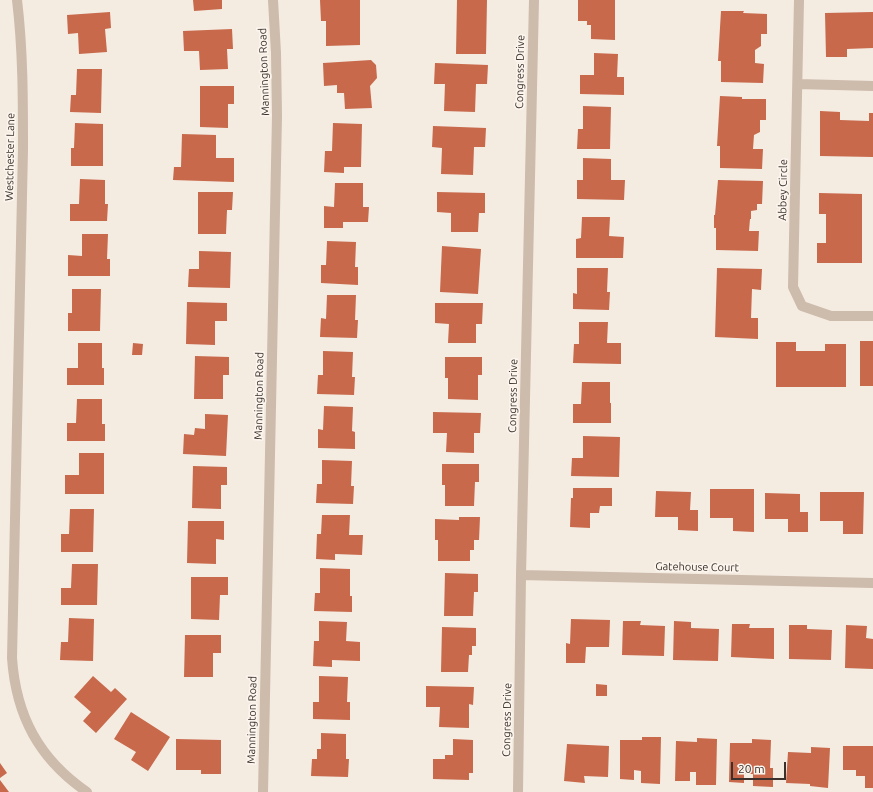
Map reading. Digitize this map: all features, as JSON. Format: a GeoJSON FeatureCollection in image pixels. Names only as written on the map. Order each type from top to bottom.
{"type":"FeatureCollection","features":[{"type":"Feature","properties":{"kind":"street","name":"Westchester Lane"},"geometry":{"type":"LineString","coordinates":[[17,0],[23,78],[23,149],[12,658],[17,694],[22,711],[38,743],[60,771],[87,792]]}},
{"type":"Feature","properties":{"kind":"street","name":"Mannington Road"},"geometry":{"type":"LineString","coordinates":[[262,792],[277,116],[273,0]]}},
{"type":"Feature","properties":{"kind":"street","name":"Congress Drive"},"geometry":{"type":"LineString","coordinates":[[518,792],[521,575],[534,0]]}},
{"type":"Feature","properties":{"kind":"street","name":"Abbey Circle"},"geometry":{"type":"LineString","coordinates":[[800,0],[793,287],[802,306],[832,316],[873,316]]}},
{"type":"Feature","properties":{"kind":"street"},"geometry":{"type":"LineString","coordinates":[[798,84],[873,86]]}},
{"type":"Feature","properties":{"kind":"street","name":"Gatehouse Court"},"geometry":{"type":"LineString","coordinates":[[521,575],[873,583]]}},
{"type":"Feature","properties":{"kind":"building"},"geometry":{"type":"Polygon","coordinates":[[[193,0],[222,0],[222,9],[194,11],[193,0]]]}},
{"type":"Feature","properties":{"kind":"building"},"geometry":{"type":"Polygon","coordinates":[[[320,0],[360,0],[360,45],[326,46],[326,21],[321,21],[320,0]]]}},
{"type":"Feature","properties":{"kind":"building"},"geometry":{"type":"Polygon","coordinates":[[[457,0],[487,0],[486,54],[456,54],[457,0]]]}},
{"type":"Feature","properties":{"kind":"building"},"geometry":{"type":"Polygon","coordinates":[[[578,0],[615,0],[615,40],[591,39],[591,25],[587,25],[587,21],[578,21],[578,0]]]}},
{"type":"Feature","properties":{"kind":"building"},"geometry":{"type":"Polygon","coordinates":[[[721,11],[744,11],[743,13],[767,14],[767,34],[761,34],[761,46],[755,50],[755,63],[764,64],[763,83],[721,82],[721,61],[718,61],[721,11]]]}},
{"type":"Feature","properties":{"kind":"building"},"geometry":{"type":"Polygon","coordinates":[[[110,12],[111,28],[105,29],[107,52],[79,54],[78,33],[68,34],[67,15],[110,12]]]}},
{"type":"Feature","properties":{"kind":"building"},"geometry":{"type":"Polygon","coordinates":[[[873,12],[873,48],[847,49],[847,57],[826,57],[825,13],[873,12]]]}},
{"type":"Feature","properties":{"kind":"building"},"geometry":{"type":"Polygon","coordinates":[[[232,29],[233,49],[227,49],[228,69],[200,70],[199,51],[184,51],[183,31],[232,29]]]}},
{"type":"Feature","properties":{"kind":"building"},"geometry":{"type":"Polygon","coordinates":[[[594,53],[618,54],[617,77],[624,77],[624,95],[580,94],[580,75],[594,75],[594,53]]]}},
{"type":"Feature","properties":{"kind":"building"},"geometry":{"type":"Polygon","coordinates":[[[371,60],[376,65],[377,78],[370,86],[372,108],[345,109],[344,93],[337,93],[337,85],[324,86],[323,63],[371,60]]]}},
{"type":"Feature","properties":{"kind":"building"},"geometry":{"type":"Polygon","coordinates":[[[435,63],[488,65],[487,84],[476,84],[475,112],[444,111],[445,84],[434,84],[435,63]]]}},
{"type":"Feature","properties":{"kind":"building"},"geometry":{"type":"Polygon","coordinates":[[[77,69],[102,69],[101,113],[70,112],[71,95],[76,95],[77,69]]]}},
{"type":"Feature","properties":{"kind":"building"},"geometry":{"type":"Polygon","coordinates":[[[200,86],[234,86],[234,104],[228,104],[228,128],[200,127],[200,86]]]}},
{"type":"Feature","properties":{"kind":"building"},"geometry":{"type":"Polygon","coordinates":[[[720,96],[742,97],[742,99],[766,99],[766,120],[760,120],[760,132],[754,135],[753,149],[763,149],[762,169],[720,168],[720,146],[717,146],[720,96]]]}},
{"type":"Feature","properties":{"kind":"building"},"geometry":{"type":"Polygon","coordinates":[[[583,106],[611,107],[610,149],[577,149],[578,129],[583,129],[583,106]]]}},
{"type":"Feature","properties":{"kind":"building"},"geometry":{"type":"Polygon","coordinates":[[[820,111],[840,112],[840,120],[869,121],[869,113],[873,113],[873,157],[820,156],[820,111]]]}},
{"type":"Feature","properties":{"kind":"building"},"geometry":{"type":"Polygon","coordinates":[[[75,123],[103,124],[103,166],[71,166],[71,148],[74,148],[75,123]]]}},
{"type":"Feature","properties":{"kind":"building"},"geometry":{"type":"Polygon","coordinates":[[[333,123],[362,124],[361,167],[344,167],[344,173],[324,172],[325,151],[332,151],[333,123]]]}},
{"type":"Feature","properties":{"kind":"building"},"geometry":{"type":"Polygon","coordinates":[[[433,126],[486,128],[485,147],[474,147],[473,175],[441,174],[442,148],[432,147],[433,126]]]}},
{"type":"Feature","properties":{"kind":"building"},"geometry":{"type":"Polygon","coordinates":[[[182,134],[216,135],[216,158],[234,158],[234,182],[173,180],[174,167],[181,167],[182,134]]]}},
{"type":"Feature","properties":{"kind":"building"},"geometry":{"type":"Polygon","coordinates":[[[583,158],[611,159],[611,180],[625,180],[624,200],[577,199],[577,180],[583,180],[583,158]]]}},
{"type":"Feature","properties":{"kind":"building"},"geometry":{"type":"Polygon","coordinates":[[[80,179],[105,180],[105,204],[108,204],[107,221],[70,221],[70,204],[79,204],[80,179]]]}},
{"type":"Feature","properties":{"kind":"building"},"geometry":{"type":"Polygon","coordinates":[[[718,180],[763,181],[762,204],[757,204],[757,210],[751,211],[749,231],[759,231],[758,251],[716,250],[716,228],[714,228],[714,215],[718,180]]]}},
{"type":"Feature","properties":{"kind":"building"},"geometry":{"type":"Polygon","coordinates":[[[335,183],[363,183],[363,207],[369,207],[368,222],[343,222],[343,228],[324,228],[324,206],[334,207],[335,183]]]}},
{"type":"Feature","properties":{"kind":"building"},"geometry":{"type":"Polygon","coordinates":[[[198,192],[233,192],[232,210],[227,210],[226,234],[198,234],[198,192]]]}},
{"type":"Feature","properties":{"kind":"building"},"geometry":{"type":"Polygon","coordinates":[[[437,192],[485,193],[485,213],[479,213],[478,232],[451,232],[451,213],[437,212],[437,192]]]}},
{"type":"Feature","properties":{"kind":"building"},"geometry":{"type":"Polygon","coordinates":[[[819,193],[862,194],[862,263],[817,263],[817,243],[826,243],[826,214],[819,214],[819,193]]]}},
{"type":"Feature","properties":{"kind":"building"},"geometry":{"type":"Polygon","coordinates":[[[582,217],[610,217],[609,236],[624,237],[623,258],[576,258],[576,239],[581,238],[582,217]]]}},
{"type":"Feature","properties":{"kind":"building"},"geometry":{"type":"Polygon","coordinates":[[[82,234],[108,234],[107,259],[110,259],[110,276],[68,276],[68,255],[82,256],[82,234]]]}},
{"type":"Feature","properties":{"kind":"building"},"geometry":{"type":"Polygon","coordinates":[[[327,241],[356,242],[355,267],[358,267],[358,285],[321,283],[321,265],[326,265],[327,241]]]}},
{"type":"Feature","properties":{"kind":"building"},"geometry":{"type":"Polygon","coordinates":[[[442,246],[481,249],[478,294],[440,292],[442,246]]]}},
{"type":"Feature","properties":{"kind":"building"},"geometry":{"type":"Polygon","coordinates":[[[199,251],[231,252],[230,288],[188,287],[189,269],[199,269],[199,251]]]}},
{"type":"Feature","properties":{"kind":"building"},"geometry":{"type":"Polygon","coordinates":[[[577,268],[608,268],[607,292],[610,292],[609,310],[573,309],[573,293],[577,294],[577,268]]]}},
{"type":"Feature","properties":{"kind":"building"},"geometry":{"type":"Polygon","coordinates":[[[717,268],[762,269],[761,290],[752,289],[751,318],[758,318],[758,339],[715,337],[717,268]]]}},
{"type":"Feature","properties":{"kind":"building"},"geometry":{"type":"Polygon","coordinates":[[[72,289],[101,289],[100,331],[68,331],[68,313],[72,313],[72,289]]]}},
{"type":"Feature","properties":{"kind":"building"},"geometry":{"type":"Polygon","coordinates":[[[327,295],[356,295],[355,320],[358,320],[357,338],[320,337],[321,318],[326,319],[327,295]]]}},
{"type":"Feature","properties":{"kind":"building"},"geometry":{"type":"Polygon","coordinates":[[[187,302],[227,303],[227,321],[215,321],[215,345],[186,344],[187,302]]]}},
{"type":"Feature","properties":{"kind":"building"},"geometry":{"type":"Polygon","coordinates":[[[435,303],[483,303],[482,324],[476,324],[476,343],[448,343],[449,324],[435,323],[435,303]]]}},
{"type":"Feature","properties":{"kind":"building"},"geometry":{"type":"Polygon","coordinates":[[[579,322],[608,322],[607,343],[621,343],[621,364],[573,363],[574,344],[579,344],[579,322]]]}},
{"type":"Feature","properties":{"kind":"building"},"geometry":{"type":"Polygon","coordinates":[[[860,341],[873,341],[873,386],[860,386],[860,341]]]}},
{"type":"Feature","properties":{"kind":"building"},"geometry":{"type":"Polygon","coordinates":[[[776,342],[796,342],[796,351],[825,351],[825,344],[846,344],[846,387],[776,387],[776,342]]]}},
{"type":"Feature","properties":{"kind":"building"},"geometry":{"type":"Polygon","coordinates":[[[78,343],[102,343],[104,385],[67,385],[67,368],[78,368],[78,343]]]}},
{"type":"Feature","properties":{"kind":"building"},"geometry":{"type":"Polygon","coordinates":[[[133,343],[143,344],[142,355],[132,355],[133,343]]]}},
{"type":"Feature","properties":{"kind":"building"},"geometry":{"type":"Polygon","coordinates":[[[323,351],[353,352],[352,377],[355,377],[354,395],[317,394],[318,375],[323,375],[323,351]]]}},
{"type":"Feature","properties":{"kind":"building"},"geometry":{"type":"Polygon","coordinates":[[[195,356],[229,357],[229,375],[223,375],[223,399],[194,399],[195,356]]]}},
{"type":"Feature","properties":{"kind":"building"},"geometry":{"type":"Polygon","coordinates":[[[445,357],[482,357],[482,375],[478,375],[478,400],[448,399],[448,378],[445,378],[445,357]]]}},
{"type":"Feature","properties":{"kind":"building"},"geometry":{"type":"Polygon","coordinates":[[[582,382],[610,382],[611,423],[573,423],[573,404],[581,404],[582,382]]]}},
{"type":"Feature","properties":{"kind":"building"},"geometry":{"type":"Polygon","coordinates":[[[77,399],[102,399],[102,424],[105,424],[105,441],[67,441],[67,423],[76,423],[77,399]]]}},
{"type":"Feature","properties":{"kind":"building"},"geometry":{"type":"Polygon","coordinates":[[[324,406],[353,407],[352,431],[355,432],[355,449],[318,448],[318,429],[323,430],[324,406]]]}},
{"type":"Feature","properties":{"kind":"building"},"geometry":{"type":"Polygon","coordinates":[[[433,412],[481,413],[480,433],[474,433],[474,453],[446,452],[447,433],[433,433],[433,412]]]}},
{"type":"Feature","properties":{"kind":"building"},"geometry":{"type":"Polygon","coordinates":[[[205,414],[228,415],[226,456],[183,454],[184,434],[194,435],[195,428],[205,429],[205,414]]]}},
{"type":"Feature","properties":{"kind":"building"},"geometry":{"type":"Polygon","coordinates":[[[583,436],[620,437],[619,477],[571,476],[572,458],[583,458],[583,436]]]}},
{"type":"Feature","properties":{"kind":"building"},"geometry":{"type":"Polygon","coordinates":[[[79,453],[104,453],[104,494],[65,494],[65,475],[79,475],[79,453]]]}},
{"type":"Feature","properties":{"kind":"building"},"geometry":{"type":"Polygon","coordinates":[[[322,460],[352,461],[351,486],[354,486],[353,504],[316,503],[317,484],[322,484],[322,460]]]}},
{"type":"Feature","properties":{"kind":"building"},"geometry":{"type":"Polygon","coordinates":[[[442,464],[479,464],[479,482],[475,482],[474,506],[445,506],[445,485],[442,485],[442,464]]]}},
{"type":"Feature","properties":{"kind":"building"},"geometry":{"type":"Polygon","coordinates":[[[193,466],[227,467],[227,485],[221,485],[221,509],[192,508],[193,466]]]}},
{"type":"Feature","properties":{"kind":"building"},"geometry":{"type":"Polygon","coordinates":[[[573,488],[612,488],[612,506],[600,506],[599,513],[590,513],[590,528],[570,527],[571,498],[573,498],[573,488]]]}},
{"type":"Feature","properties":{"kind":"building"},"geometry":{"type":"Polygon","coordinates":[[[710,489],[754,489],[754,532],[733,531],[733,518],[710,518],[710,489]]]}},
{"type":"Feature","properties":{"kind":"building"},"geometry":{"type":"Polygon","coordinates":[[[656,491],[691,492],[690,510],[698,510],[698,531],[678,530],[678,517],[655,517],[656,491]]]}},
{"type":"Feature","properties":{"kind":"building"},"geometry":{"type":"Polygon","coordinates":[[[820,492],[864,492],[863,534],[843,534],[843,521],[820,521],[820,492]]]}},
{"type":"Feature","properties":{"kind":"building"},"geometry":{"type":"Polygon","coordinates":[[[765,493],[800,494],[800,512],[808,512],[808,532],[788,532],[788,519],[765,519],[765,493]]]}},
{"type":"Feature","properties":{"kind":"building"},"geometry":{"type":"Polygon","coordinates":[[[70,509],[94,509],[93,552],[61,552],[61,534],[69,534],[70,509]]]}},
{"type":"Feature","properties":{"kind":"building"},"geometry":{"type":"Polygon","coordinates":[[[322,515],[350,515],[349,535],[363,535],[362,555],[335,554],[335,560],[316,559],[317,534],[321,534],[322,515]]]}},
{"type":"Feature","properties":{"kind":"building"},"geometry":{"type":"Polygon","coordinates":[[[459,517],[480,517],[479,540],[474,540],[474,550],[470,550],[470,561],[438,561],[438,540],[435,540],[435,519],[459,520],[459,517]]]}},
{"type":"Feature","properties":{"kind":"building"},"geometry":{"type":"Polygon","coordinates":[[[188,521],[224,521],[224,540],[216,539],[216,564],[187,563],[188,521]]]}},
{"type":"Feature","properties":{"kind":"building"},"geometry":{"type":"Polygon","coordinates":[[[72,564],[98,564],[97,605],[61,605],[61,588],[71,588],[72,564]]]}},
{"type":"Feature","properties":{"kind":"building"},"geometry":{"type":"Polygon","coordinates":[[[320,568],[350,569],[350,596],[352,596],[352,612],[314,611],[315,593],[320,593],[320,568]]]}},
{"type":"Feature","properties":{"kind":"building"},"geometry":{"type":"Polygon","coordinates":[[[445,573],[478,574],[478,592],[474,592],[473,616],[444,616],[445,573]]]}},
{"type":"Feature","properties":{"kind":"building"},"geometry":{"type":"Polygon","coordinates":[[[191,577],[228,577],[228,595],[220,595],[219,620],[191,619],[191,577]]]}},
{"type":"Feature","properties":{"kind":"building"},"geometry":{"type":"Polygon","coordinates":[[[69,618],[94,619],[93,661],[60,660],[61,642],[68,642],[69,618]]]}},
{"type":"Feature","properties":{"kind":"building"},"geometry":{"type":"Polygon","coordinates":[[[571,619],[610,620],[609,647],[586,647],[585,663],[566,663],[566,643],[570,644],[571,619]]]}},
{"type":"Feature","properties":{"kind":"building"},"geometry":{"type":"Polygon","coordinates":[[[319,621],[347,622],[346,641],[360,642],[360,661],[332,660],[332,667],[313,666],[314,641],[319,641],[319,621]]]}},
{"type":"Feature","properties":{"kind":"building"},"geometry":{"type":"Polygon","coordinates":[[[623,621],[641,621],[640,625],[665,626],[664,656],[622,655],[623,621]]]}},
{"type":"Feature","properties":{"kind":"building"},"geometry":{"type":"Polygon","coordinates":[[[674,621],[691,622],[691,628],[719,629],[718,661],[673,660],[674,621]]]}},
{"type":"Feature","properties":{"kind":"building"},"geometry":{"type":"Polygon","coordinates":[[[732,624],[750,624],[749,628],[774,628],[774,659],[731,657],[732,624]]]}},
{"type":"Feature","properties":{"kind":"building"},"geometry":{"type":"Polygon","coordinates":[[[789,625],[807,625],[807,629],[832,630],[831,660],[789,659],[789,625]]]}},
{"type":"Feature","properties":{"kind":"building"},"geometry":{"type":"Polygon","coordinates":[[[846,625],[867,626],[866,638],[873,639],[873,669],[845,668],[846,625]]]}},
{"type":"Feature","properties":{"kind":"building"},"geometry":{"type":"Polygon","coordinates":[[[442,627],[476,628],[476,646],[472,646],[472,655],[469,655],[468,672],[441,672],[442,627]]]}},
{"type":"Feature","properties":{"kind":"building"},"geometry":{"type":"Polygon","coordinates":[[[185,635],[221,635],[221,653],[213,653],[213,677],[184,677],[185,635]]]}},
{"type":"Feature","properties":{"kind":"building"},"geometry":{"type":"Polygon","coordinates":[[[93,676],[111,692],[115,688],[127,699],[96,733],[83,721],[91,712],[74,697],[93,676]]]}},
{"type":"Feature","properties":{"kind":"building"},"geometry":{"type":"Polygon","coordinates":[[[319,676],[348,677],[347,702],[350,702],[350,720],[313,719],[313,702],[319,702],[319,676]]]}},
{"type":"Feature","properties":{"kind":"building"},"geometry":{"type":"Polygon","coordinates":[[[596,684],[607,685],[607,696],[596,696],[596,684]]]}},
{"type":"Feature","properties":{"kind":"building"},"geometry":{"type":"Polygon","coordinates":[[[426,686],[474,687],[473,705],[469,704],[469,728],[439,727],[440,707],[426,707],[426,686]]]}},
{"type":"Feature","properties":{"kind":"building"},"geometry":{"type":"Polygon","coordinates":[[[131,712],[170,737],[148,771],[131,760],[136,752],[114,739],[131,712]]]}},
{"type":"Feature","properties":{"kind":"building"},"geometry":{"type":"Polygon","coordinates":[[[321,733],[346,734],[346,759],[349,759],[348,777],[311,776],[312,759],[317,759],[317,749],[321,749],[321,733]]]}},
{"type":"Feature","properties":{"kind":"building"},"geometry":{"type":"Polygon","coordinates":[[[642,737],[661,737],[660,784],[641,783],[641,771],[634,770],[634,780],[620,779],[620,740],[642,740],[642,737]]]}},
{"type":"Feature","properties":{"kind":"building"},"geometry":{"type":"Polygon","coordinates":[[[697,738],[717,739],[716,785],[696,785],[696,772],[690,772],[690,781],[675,781],[676,741],[697,742],[697,738]]]}},
{"type":"Feature","properties":{"kind":"building"},"geometry":{"type":"Polygon","coordinates":[[[176,739],[221,740],[221,774],[201,774],[201,770],[176,770],[176,739]]]}},
{"type":"Feature","properties":{"kind":"building"},"geometry":{"type":"Polygon","coordinates":[[[453,739],[473,740],[473,773],[469,773],[469,780],[433,779],[433,759],[445,759],[445,755],[453,755],[453,739]]]}},
{"type":"Feature","properties":{"kind":"building"},"geometry":{"type":"Polygon","coordinates":[[[752,739],[771,740],[770,768],[773,768],[773,787],[753,786],[753,774],[744,774],[744,783],[729,782],[730,743],[752,743],[752,739]]]}},
{"type":"Feature","properties":{"kind":"building"},"geometry":{"type":"Polygon","coordinates":[[[567,744],[609,746],[608,777],[584,776],[585,783],[564,781],[567,744]]]}},
{"type":"Feature","properties":{"kind":"building"},"geometry":{"type":"Polygon","coordinates":[[[843,746],[873,746],[873,788],[865,788],[865,776],[856,776],[856,770],[843,770],[843,746]]]}},
{"type":"Feature","properties":{"kind":"building"},"geometry":{"type":"Polygon","coordinates":[[[811,747],[830,748],[828,788],[810,786],[810,784],[786,783],[788,752],[811,753],[811,747]]]}},
{"type":"Feature","properties":{"kind":"building"},"geometry":{"type":"Polygon","coordinates":[[[0,763],[7,773],[0,778],[0,763]]]}},
{"type":"Feature","properties":{"kind":"building"},"geometry":{"type":"Polygon","coordinates":[[[0,780],[9,792],[0,792],[0,780]]]}}]}
